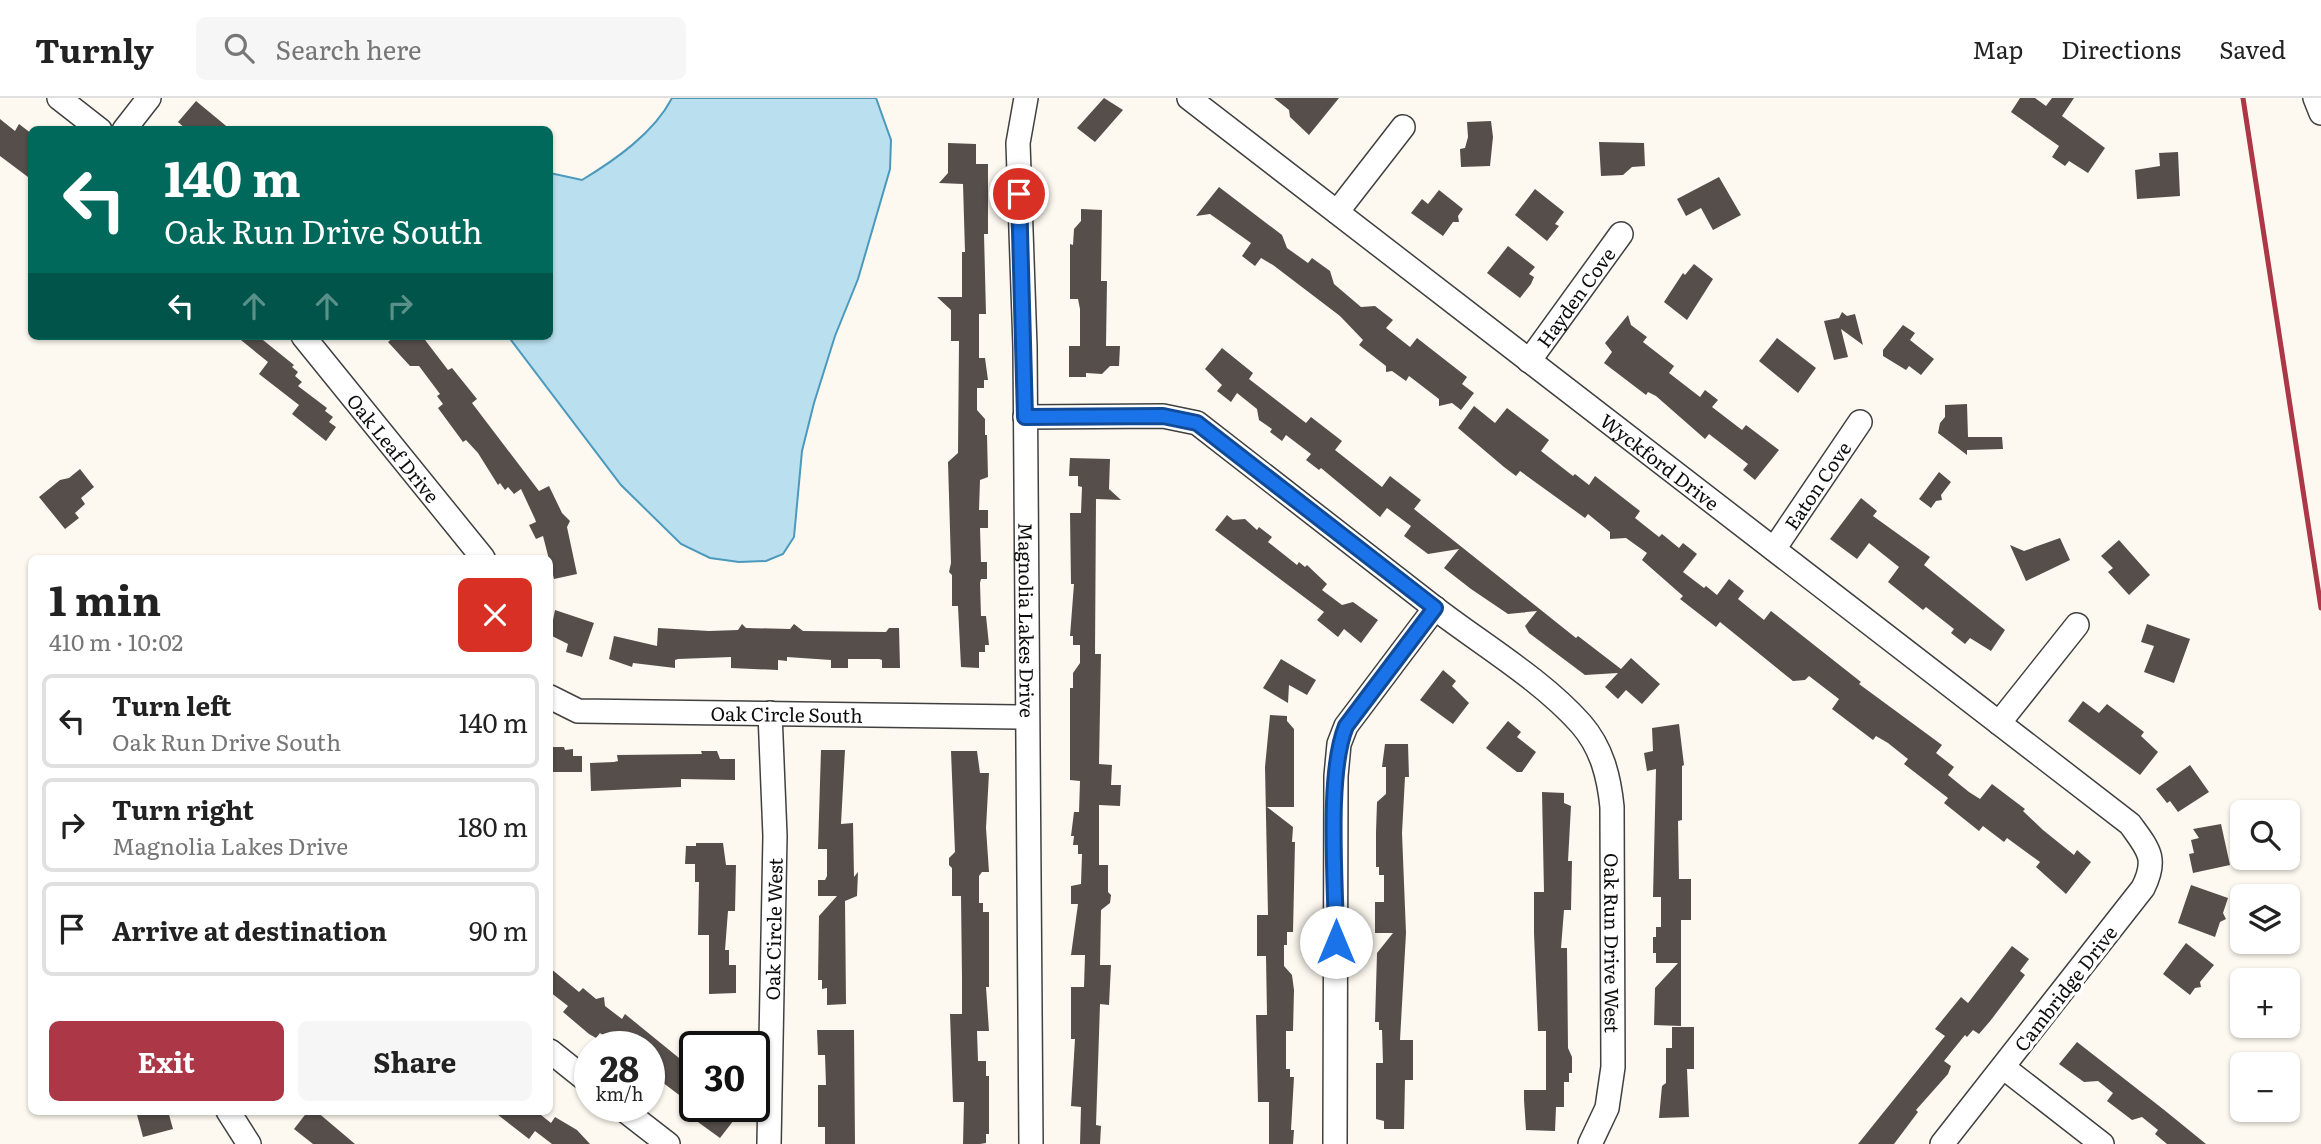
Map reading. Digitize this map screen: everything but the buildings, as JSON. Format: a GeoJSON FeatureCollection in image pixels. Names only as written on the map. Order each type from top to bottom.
{"type":"FeatureCollection","features":[{"type":"Feature","properties":{"kind":"street"},"geometry":{"type":"LineString","coordinates":[[59,98],[95,126]]}},
{"type":"Feature","properties":{"kind":"street"},"geometry":{"type":"LineString","coordinates":[[127,126],[149,98]]}},
{"type":"Feature","properties":{"kind":"street","name":"Magnolia Lakes Drive"},"geometry":{"type":"LineString","coordinates":[[1026,98],[1018,143],[1025,417],[1031,1144]]}},
{"type":"Feature","properties":{"kind":"street","name":"Wyckford Drive"},"geometry":{"type":"LineString","coordinates":[[1189,98],[2130,824]]}},
{"type":"Feature","properties":{"kind":"street"},"geometry":{"type":"LineString","coordinates":[[2315,98],[2321,113]]}},
{"type":"Feature","properties":{"kind":"street"},"geometry":{"type":"LineString","coordinates":[[1337,212],[1404,127]]}},
{"type":"Feature","properties":{"kind":"street","name":"Hayden Cove"},"geometry":{"type":"LineString","coordinates":[[1530,360],[1621,234]]}},
{"type":"Feature","properties":{"kind":"street","name":"Oak Leaf Drive"},"geometry":{"type":"LineString","coordinates":[[306,340],[481,555]]}},
{"type":"Feature","properties":{"kind":"street","name":"Oak Run Drive West"},"geometry":{"type":"LineString","coordinates":[[1025,417],[1163,416],[1197,423],[1561,705],[1592,740],[1606,769],[1612,807],[1614,1067],[1607,1108],[1590,1144]]}},
{"type":"Feature","properties":{"kind":"street","name":"Eaton Cove"},"geometry":{"type":"LineString","coordinates":[[1774,549],[1860,422]]}},
{"type":"Feature","properties":{"kind":"street"},"geometry":{"type":"LineString","coordinates":[[1335,1144],[1336,776],[1339,744],[1346,726],[1435,608]]}},
{"type":"Feature","properties":{"kind":"street"},"geometry":{"type":"LineString","coordinates":[[1999,723],[2077,625]]}},
{"type":"Feature","properties":{"kind":"street","name":"Oak Circle South"},"geometry":{"type":"LineString","coordinates":[[553,698],[578,711],[1027,717]]}},
{"type":"Feature","properties":{"kind":"street","name":"Oak Circle West"},"geometry":{"type":"LineString","coordinates":[[769,713],[775,836],[769,1144]]}},
{"type":"Feature","properties":{"kind":"street","name":"Cambridge Drive"},"geometry":{"type":"LineString","coordinates":[[1942,1144],[2143,888],[2149,875],[2151,853],[2130,824]]}},
{"type":"Feature","properties":{"kind":"street"},"geometry":{"type":"LineString","coordinates":[[553,1053],[574,1070]]}},
{"type":"Feature","properties":{"kind":"street"},"geometry":{"type":"LineString","coordinates":[[2003,1067],[2102,1144]]}},
{"type":"Feature","properties":{"kind":"street"},"geometry":{"type":"LineString","coordinates":[[231,1115],[249,1144]]}},
{"type":"Feature","properties":{"kind":"street"},"geometry":{"type":"LineString","coordinates":[[640,1122],[668,1144]]}},
{"type":"Feature","properties":{"kind":"water"},"geometry":{"type":"Polygon","coordinates":[[[672,98],[876,98],[891,140],[890,169],[858,279],[835,336],[814,403],[802,451],[794,537],[783,554],[766,561],[739,562],[710,558],[681,544],[621,485],[511,340],[553,340],[553,174],[582,180],[644,134],[672,98]]]}},
{"type":"Feature","properties":{"kind":"railway"},"geometry":{"type":"LineString","coordinates":[[2243,98],[2321,608]]}},
{"type":"Feature","properties":{"kind":"route"},"geometry":{"type":"LineString","coordinates":[[1019,194],[1025,417],[1163,416],[1197,423],[1435,608],[1346,726],[1339,744],[1336,776],[1336,942]]}}]}
